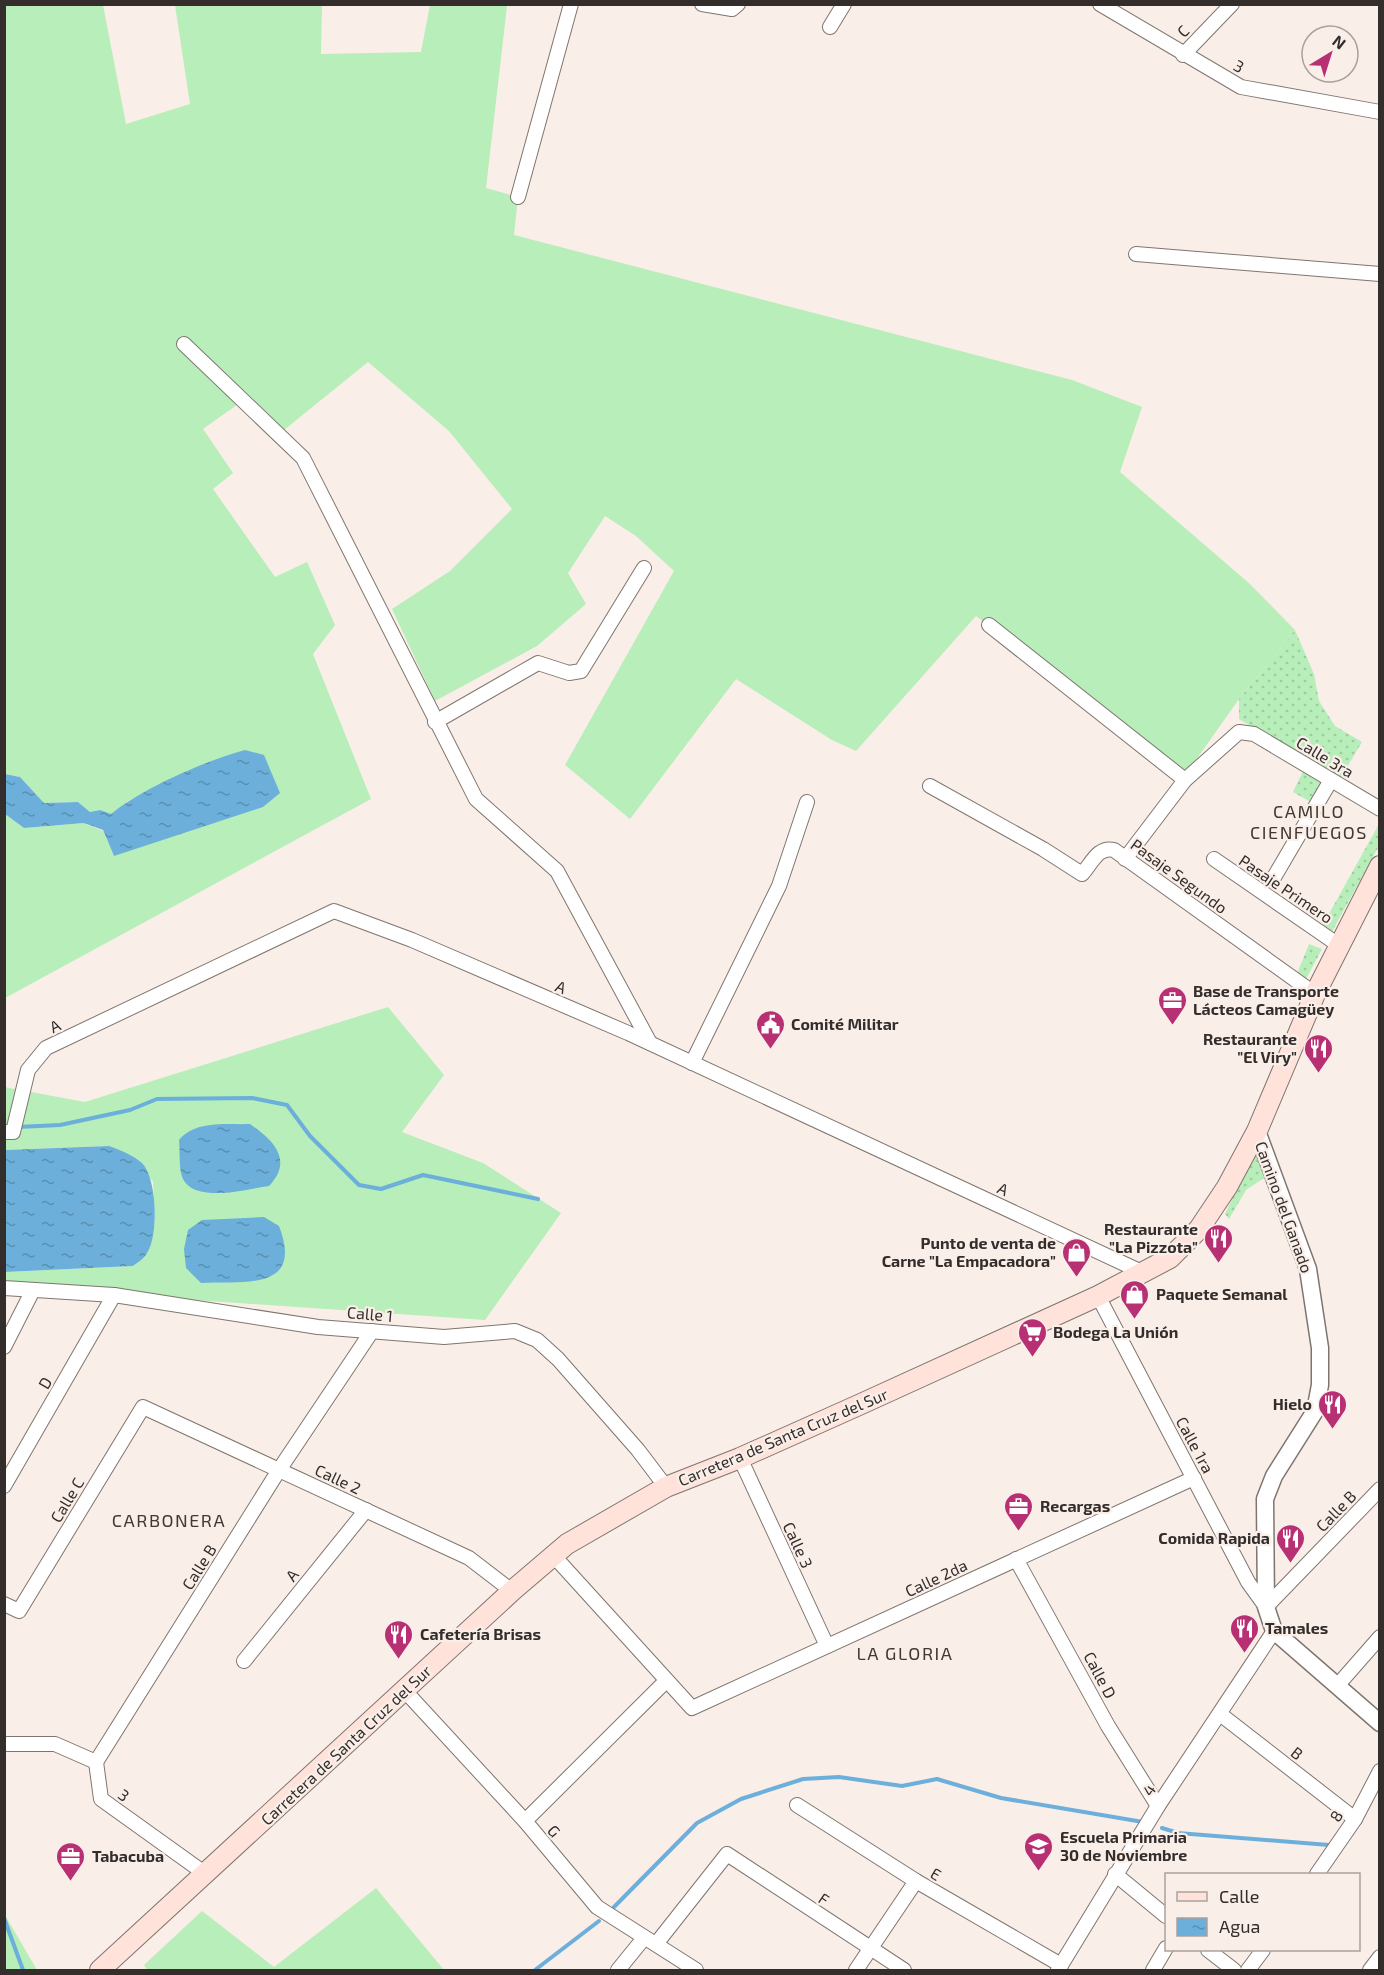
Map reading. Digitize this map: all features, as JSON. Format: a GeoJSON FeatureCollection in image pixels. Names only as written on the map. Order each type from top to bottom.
{"type":"FeatureCollection","features":[{"type":"Feature","properties":{"kind":"main road","name":"Carretera de Santa Cruz del Sur"},"geometry":{"type":"LineString","coordinates":[[100,1971],[207,1875],[512,1591],[567,1544],[666,1486],[740,1458],[1098,1296],[1170,1258],[1199,1229],[1227,1187],[1257,1131],[1315,994],[1380,866]]}},
{"type":"Feature","properties":{"kind":"street"},"geometry":{"type":"LineString","coordinates":[[518,197],[571,4]]}},
{"type":"Feature","properties":{"kind":"street"},"geometry":{"type":"LineString","coordinates":[[702,4],[732,9],[738,4]]}},
{"type":"Feature","properties":{"kind":"street"},"geometry":{"type":"LineString","coordinates":[[830,27],[844,4]]}},
{"type":"Feature","properties":{"kind":"street","name":"3"},"geometry":{"type":"LineString","coordinates":[[1100,4],[1183,55],[1241,87],[1380,112]]}},
{"type":"Feature","properties":{"kind":"street","name":"C"},"geometry":{"type":"LineString","coordinates":[[1183,55],[1232,4]]}},
{"type":"Feature","properties":{"kind":"street"},"geometry":{"type":"LineString","coordinates":[[1136,254],[1380,274]]}},
{"type":"Feature","properties":{"kind":"street"},"geometry":{"type":"LineString","coordinates":[[184,344],[303,458],[476,799],[557,871],[650,1043]]}},
{"type":"Feature","properties":{"kind":"street"},"geometry":{"type":"LineString","coordinates":[[435,722],[538,663],[569,673],[581,671],[644,568]]}},
{"type":"Feature","properties":{"kind":"street"},"geometry":{"type":"LineString","coordinates":[[989,625],[1185,780],[1125,859]]}},
{"type":"Feature","properties":{"kind":"street","name":"Calle 3ra"},"geometry":{"type":"LineString","coordinates":[[1185,780],[1239,732],[1254,734],[1380,809]]}},
{"type":"Feature","properties":{"kind":"street"},"geometry":{"type":"LineString","coordinates":[[1273,879],[1331,780]]}},
{"type":"Feature","properties":{"kind":"street","name":"Pasaje Segundo"},"geometry":{"type":"LineString","coordinates":[[930,786],[1043,849],[1082,874],[1101,850],[1106,848],[1114,850],[1315,994]]}},
{"type":"Feature","properties":{"kind":"street"},"geometry":{"type":"LineString","coordinates":[[692,1063],[779,886],[807,802]]}},
{"type":"Feature","properties":{"kind":"street","name":"Pasaje Primero"},"geometry":{"type":"LineString","coordinates":[[1214,859],[1340,946]]}},
{"type":"Feature","properties":{"kind":"street","name":"A"},"geometry":{"type":"LineString","coordinates":[[9,1132],[28,1070],[46,1048],[334,911],[412,940],[650,1043],[1144,1273]]}},
{"type":"Feature","properties":{"kind":"street","name":"Camino del Ganado"},"geometry":{"type":"LineString","coordinates":[[1257,1131],[1308,1269],[1320,1347],[1320,1385],[1315,1411],[1274,1476],[1265,1499],[1266,1608],[1274,1631],[1380,1723]]}},
{"type":"Feature","properties":{"kind":"street","name":"Calle 1"},"geometry":{"type":"LineString","coordinates":[[4,1288],[114,1295],[318,1327],[444,1337],[515,1331],[537,1340],[600,1405],[666,1486]]}},
{"type":"Feature","properties":{"kind":"street"},"geometry":{"type":"LineString","coordinates":[[4,1347],[33,1290]]}},
{"type":"Feature","properties":{"kind":"street","name":"D"},"geometry":{"type":"LineString","coordinates":[[4,1486],[114,1295]]}},
{"type":"Feature","properties":{"kind":"street","name":"Calle 1ra"},"geometry":{"type":"LineString","coordinates":[[1098,1296],[1248,1582],[1266,1608]]}},
{"type":"Feature","properties":{"kind":"street","name":"Calle B"},"geometry":{"type":"LineString","coordinates":[[96,1762],[279,1470],[372,1330]]}},
{"type":"Feature","properties":{"kind":"street","name":"Calle 2"},"geometry":{"type":"LineString","coordinates":[[143,1407],[469,1558],[512,1591]]}},
{"type":"Feature","properties":{"kind":"street","name":"Calle C"},"geometry":{"type":"LineString","coordinates":[[4,1604],[19,1611],[143,1407]]}},
{"type":"Feature","properties":{"kind":"street","name":"Calle 3"},"geometry":{"type":"LineString","coordinates":[[740,1458],[827,1646]]}},
{"type":"Feature","properties":{"kind":"street","name":"Calle 2da"},"geometry":{"type":"LineString","coordinates":[[666,1682],[692,1708],[1194,1478]]}},
{"type":"Feature","properties":{"kind":"street","name":"Calle B"},"geometry":{"type":"LineString","coordinates":[[1266,1608],[1380,1489]]}},
{"type":"Feature","properties":{"kind":"street","name":"A"},"geometry":{"type":"LineString","coordinates":[[244,1661],[366,1510]]}},
{"type":"Feature","properties":{"kind":"street"},"geometry":{"type":"LineString","coordinates":[[525,1821],[666,1682],[553,1556]]}},
{"type":"Feature","properties":{"kind":"street","name":"Calle D"},"geometry":{"type":"LineString","coordinates":[[1016,1559],[1108,1726],[1158,1806]]}},
{"type":"Feature","properties":{"kind":"street","name":"4"},"geometry":{"type":"LineString","coordinates":[[1059,1968],[1158,1806],[1274,1631]]}},
{"type":"Feature","properties":{"kind":"street"},"geometry":{"type":"LineString","coordinates":[[1337,1686],[1380,1637]]}},
{"type":"Feature","properties":{"kind":"street","name":"G"},"geometry":{"type":"LineString","coordinates":[[405,1691],[525,1821],[597,1907],[696,1971]]}},
{"type":"Feature","properties":{"kind":"street","name":"B"},"geometry":{"type":"LineString","coordinates":[[1220,1714],[1354,1818]]}},
{"type":"Feature","properties":{"kind":"street"},"geometry":{"type":"LineString","coordinates":[[4,1744],[55,1744],[96,1762]]}},
{"type":"Feature","properties":{"kind":"street","name":"3"},"geometry":{"type":"LineString","coordinates":[[96,1762],[101,1799],[207,1875]]}},
{"type":"Feature","properties":{"kind":"street","name":"8"},"geometry":{"type":"LineString","coordinates":[[1318,1873],[1354,1818],[1380,1771]]}},
{"type":"Feature","properties":{"kind":"street","name":"E"},"geometry":{"type":"LineString","coordinates":[[797,1805],[1059,1968]]}},
{"type":"Feature","properties":{"kind":"street","name":"F"},"geometry":{"type":"LineString","coordinates":[[650,1941],[727,1854],[904,1971]]}},
{"type":"Feature","properties":{"kind":"street"},"geometry":{"type":"LineString","coordinates":[[1115,1874],[1165,1915]]}},
{"type":"Feature","properties":{"kind":"street"},"geometry":{"type":"LineString","coordinates":[[856,1971],[916,1881]]}},
{"type":"Feature","properties":{"kind":"street"},"geometry":{"type":"LineString","coordinates":[[618,1971],[650,1941]]}},
{"type":"Feature","properties":{"kind":"street"},"geometry":{"type":"LineString","coordinates":[[1153,1971],[1165,1951]]}},
{"type":"Feature","properties":{"kind":"street"},"geometry":{"type":"LineString","coordinates":[[1209,1951],[1234,1971]]}},
{"type":"Feature","properties":{"kind":"street"},"geometry":{"type":"LineString","coordinates":[[1248,1971],[1262,1951]]}},
{"type":"Feature","properties":{"kind":"street"},"geometry":{"type":"LineString","coordinates":[[1370,1971],[1380,1957]]}},
{"type":"Feature","properties":{"kind":"green space"},"geometry":{"type":"Polygon","coordinates":[[[498,4],[507,6],[486,188],[518,197],[514,235],[1072,380],[1142,407],[1120,472],[1250,584],[1295,630],[1239,699],[1186,774],[976,616],[856,751],[832,740],[736,679],[630,819],[565,765],[674,571],[636,536],[605,516],[568,573],[586,604],[537,646],[435,701],[392,609],[450,571],[512,509],[449,431],[368,362],[284,430],[241,402],[203,429],[233,473],[213,489],[275,577],[307,562],[335,625],[313,654],[371,799],[5,998],[5,814],[24,828],[84,823],[103,831],[114,856],[225,756],[128,801],[111,815],[100,810],[90,812],[78,802],[44,803],[20,777],[5,774],[5,5],[103,5],[126,124],[190,104],[175,5],[322,5],[321,54],[421,52],[430,5],[498,4]]]}},
{"type":"Feature","properties":{"kind":"green space"},"geometry":{"type":"Polygon","coordinates":[[[1295,630],[1314,674],[1319,701],[1335,726],[1362,742],[1340,779],[1239,719],[1239,699],[1295,630]]]}},
{"type":"Feature","properties":{"kind":"green space"},"geometry":{"type":"Polygon","coordinates":[[[1306,765],[1331,780],[1316,805],[1293,792],[1306,765]]]}},
{"type":"Feature","properties":{"kind":"green space"},"geometry":{"type":"Polygon","coordinates":[[[1379,824],[1379,846],[1329,937],[1320,930],[1379,824]]]}},
{"type":"Feature","properties":{"kind":"green space"},"geometry":{"type":"Polygon","coordinates":[[[1309,944],[1322,949],[1306,979],[1296,976],[1309,944]]]}},
{"type":"Feature","properties":{"kind":"green space"},"geometry":{"type":"Polygon","coordinates":[[[388,1007],[444,1075],[402,1132],[483,1163],[561,1213],[485,1320],[5,1287],[5,1272],[133,1266],[148,1247],[152,1238],[155,1217],[153,1181],[108,1146],[5,1150],[4,1087],[85,1102],[388,1007]]]}},
{"type":"Feature","properties":{"kind":"green space"},"geometry":{"type":"Polygon","coordinates":[[[1255,1151],[1264,1178],[1246,1190],[1229,1219],[1225,1214],[1255,1151]]]}},
{"type":"Feature","properties":{"kind":"green space"},"geometry":{"type":"Polygon","coordinates":[[[376,1888],[444,1970],[147,1970],[144,1965],[202,1911],[274,1967],[376,1888]]]}},
{"type":"Feature","properties":{"kind":"green space"},"geometry":{"type":"Polygon","coordinates":[[[5,1915],[37,1970],[5,1970],[5,1915]]]}},
{"type":"Feature","properties":{"kind":"water"},"geometry":{"type":"Polygon","coordinates":[[[245,750],[264,755],[280,793],[263,807],[114,856],[103,830],[84,823],[24,828],[5,814],[5,774],[20,777],[44,803],[78,802],[90,812],[100,810],[111,814],[124,804],[175,776],[245,750]]]}},
{"type":"Feature","properties":{"kind":"water"},"geometry":{"type":"Polygon","coordinates":[[[250,1124],[273,1144],[280,1159],[280,1168],[269,1186],[219,1193],[194,1189],[186,1183],[181,1173],[179,1140],[194,1129],[203,1126],[250,1124]]]}},
{"type":"Feature","properties":{"kind":"water"},"geometry":{"type":"Polygon","coordinates":[[[109,1146],[131,1155],[142,1163],[151,1181],[155,1221],[151,1245],[145,1257],[133,1266],[5,1272],[5,1150],[109,1146]]]}},
{"type":"Feature","properties":{"kind":"water"},"geometry":{"type":"Polygon","coordinates":[[[264,1217],[279,1226],[285,1247],[284,1262],[277,1272],[266,1278],[252,1281],[201,1283],[186,1268],[184,1249],[188,1230],[202,1220],[264,1217]]]}},
{"type":"Feature","properties":{"kind":"waterway"},"geometry":{"type":"LineString","coordinates":[[17,1127],[60,1125],[130,1110],[157,1099],[252,1098],[287,1105],[310,1136],[359,1185],[381,1189],[423,1175],[538,1199]]}},
{"type":"Feature","properties":{"kind":"waterway"},"geometry":{"type":"LineString","coordinates":[[614,1907],[697,1823],[741,1799],[803,1779],[839,1777],[902,1786],[937,1779],[1001,1798],[1143,1822]]}},
{"type":"Feature","properties":{"kind":"waterway"},"geometry":{"type":"LineString","coordinates":[[1162,1828],[1178,1833],[1329,1845]]}},
{"type":"Feature","properties":{"kind":"waterway","name":"CARBONERA"},"geometry":{"type":"LineString","coordinates":[[4,1918],[23,1970]]}},
{"type":"Feature","properties":{"kind":"waterway"},"geometry":{"type":"LineString","coordinates":[[535,1970],[599,1921]]}},
{"type":"Feature","properties":{"kind":"place","name":"Base de Transporte Lácteos Camagüey"},"geometry":{"type":"Point","coordinates":[1172,1026]}},
{"type":"Feature","properties":{"kind":"place","name":"Comité Militar"},"geometry":{"type":"Point","coordinates":[770,1050]}},
{"type":"Feature","properties":{"kind":"place","name":"Restaurante \"El Viry\""},"geometry":{"type":"Point","coordinates":[1318,1074]}},
{"type":"Feature","properties":{"kind":"place","name":"Restaurante \"La Pizzota\""},"geometry":{"type":"Point","coordinates":[1219,1264]}},
{"type":"Feature","properties":{"kind":"place","name":"Punto de venta de Carne \"La Empacadora\""},"geometry":{"type":"Point","coordinates":[1077,1278]}},
{"type":"Feature","properties":{"kind":"place","name":"Paquete Semanal"},"geometry":{"type":"Point","coordinates":[1135,1320]}},
{"type":"Feature","properties":{"kind":"place","name":"Bodega La Unión"},"geometry":{"type":"Point","coordinates":[1032,1358]}},
{"type":"Feature","properties":{"kind":"place","name":"Hielo"},"geometry":{"type":"Point","coordinates":[1333,1430]}},
{"type":"Feature","properties":{"kind":"place","name":"Recargas"},"geometry":{"type":"Point","coordinates":[1019,1532]}},
{"type":"Feature","properties":{"kind":"place","name":"Comida Rapida"},"geometry":{"type":"Point","coordinates":[1291,1564]}},
{"type":"Feature","properties":{"kind":"place","name":"Tamales"},"geometry":{"type":"Point","coordinates":[1244,1654]}},
{"type":"Feature","properties":{"kind":"place","name":"Cafetería Brisas"},"geometry":{"type":"Point","coordinates":[399,1660]}},
{"type":"Feature","properties":{"kind":"place","name":"Escuela Primaria 30 de Noviembre"},"geometry":{"type":"Point","coordinates":[1039,1872]}},
{"type":"Feature","properties":{"kind":"place","name":"Tabacuba"},"geometry":{"type":"Point","coordinates":[71,1882]}},
{"type":"Feature","properties":{"kind":"district","name":"CAMILO CIENFUEGOS"},"geometry":{"type":"Point","coordinates":[1309,822]}},
{"type":"Feature","properties":{"kind":"district","name":"CARBONERA"},"geometry":{"type":"Point","coordinates":[169,1521]}},
{"type":"Feature","properties":{"kind":"district","name":"LA GLORIA"},"geometry":{"type":"Point","coordinates":[905,1654]}}]}
